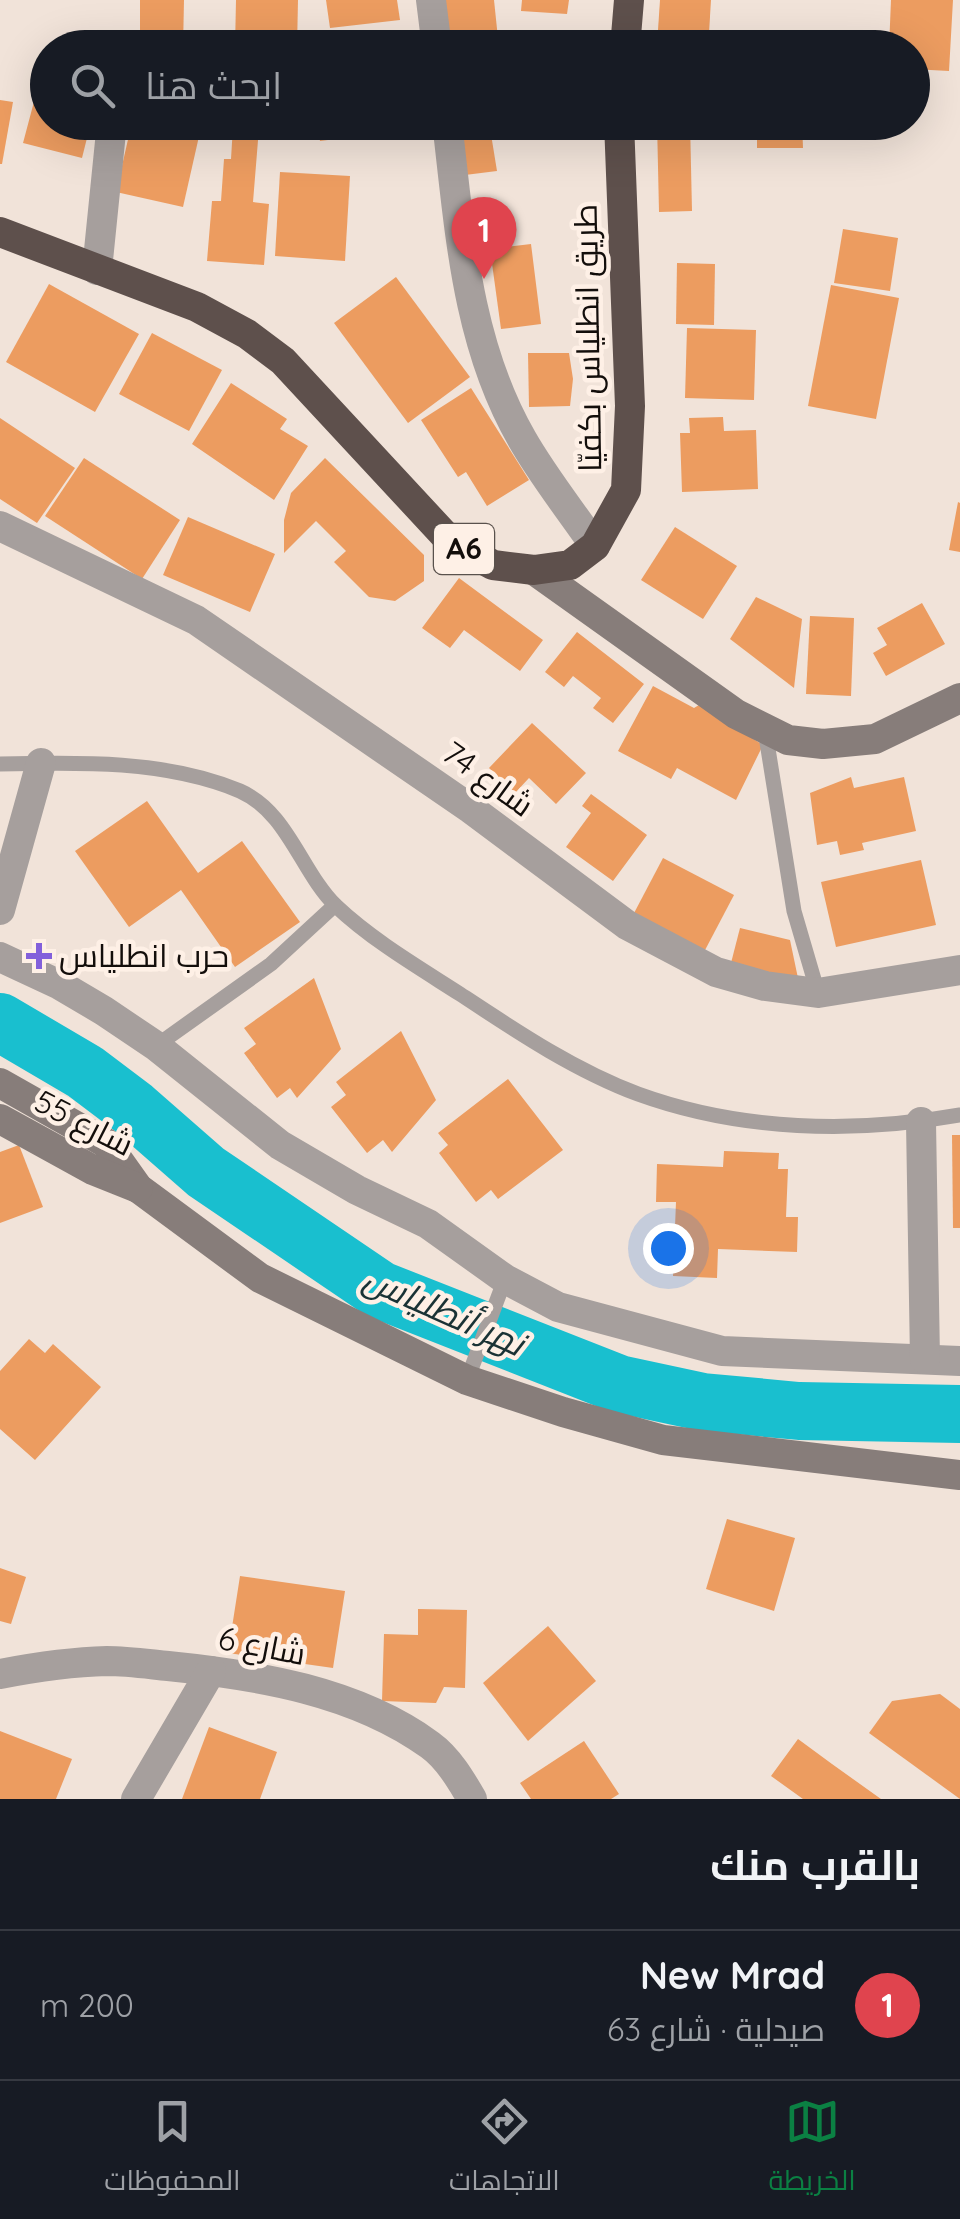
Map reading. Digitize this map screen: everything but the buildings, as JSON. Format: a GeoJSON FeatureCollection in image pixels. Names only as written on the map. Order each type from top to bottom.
{"type":"FeatureCollection","features":[{"type":"Feature","properties":{"kind":"highway"},"geometry":{"type":"LineString","coordinates":[[626,30],[629,0]]}},
{"type":"Feature","properties":{"kind":"highway","name":"طريق انطلياس بكفيّا"},"geometry":{"type":"LineString","coordinates":[[596,546],[626,490],[630,406],[620,140]]}},
{"type":"Feature","properties":{"kind":"highway","name":"A6"},"geometry":{"type":"LineString","coordinates":[[0,232],[197,306],[248,334],[283,361],[451,542],[493,565],[534,570],[570,565],[596,546]]}},
{"type":"Feature","properties":{"kind":"street"},"geometry":{"type":"LineString","coordinates":[[431,0],[435,30]]}},
{"type":"Feature","properties":{"kind":"street"},"geometry":{"type":"LineString","coordinates":[[96,270],[110,140]]}},
{"type":"Feature","properties":{"kind":"street"},"geometry":{"type":"LineString","coordinates":[[448,140],[468,287],[489,366],[523,440],[596,546]]}},
{"type":"Feature","properties":{"kind":"street","name":"شارع 74"},"geometry":{"type":"LineString","coordinates":[[0,526],[196,620],[471,808],[627,925],[716,972],[764,986],[818,993],[960,970]]}},
{"type":"Feature","properties":{"kind":"street"},"geometry":{"type":"LineString","coordinates":[[534,570],[736,714],[788,740],[823,744],[875,739],[960,698]]}},
{"type":"Feature","properties":{"kind":"street"},"geometry":{"type":"LineString","coordinates":[[0,910],[41,763]]}},
{"type":"Feature","properties":{"kind":"street"},"geometry":{"type":"LineString","coordinates":[[0,957],[60,985],[156,1046],[280,1145],[357,1190],[428,1224],[502,1286],[558,1307],[722,1351],[960,1361]]}},
{"type":"Feature","properties":{"kind":"street"},"geometry":{"type":"LineString","coordinates":[[0,1082],[106,1143],[138,1188],[260,1278],[369,1334],[471,1366],[562,1412],[663,1440],[960,1475]]}},
{"type":"Feature","properties":{"kind":"street","name":"شارع 55"},"geometry":{"type":"LineString","coordinates":[[0,1119],[93,1170],[138,1188]]}},
{"type":"Feature","properties":{"kind":"street"},"geometry":{"type":"LineString","coordinates":[[921,1122],[924,1360]]}},
{"type":"Feature","properties":{"kind":"street","name":"شارع 6"},"geometry":{"type":"LineString","coordinates":[[0,1674],[57,1664],[112,1661],[211,1670],[330,1696],[432,1746],[472,1799]]}},
{"type":"Feature","properties":{"kind":"street"},"geometry":{"type":"LineString","coordinates":[[136,1799],[211,1670]]}},
{"type":"Feature","properties":{"kind":"lane"},"geometry":{"type":"LineString","coordinates":[[764,730],[794,910],[818,993]]}},
{"type":"Feature","properties":{"kind":"lane"},"geometry":{"type":"LineString","coordinates":[[0,764],[141,767],[244,793],[272,817],[297,847],[335,905],[513,1029],[556,1055],[638,1094],[711,1114],[811,1128],[921,1122],[960,1114]]}},
{"type":"Feature","properties":{"kind":"lane"},"geometry":{"type":"LineString","coordinates":[[156,1046],[270,964],[335,905]]}},
{"type":"Feature","properties":{"kind":"lane"},"geometry":{"type":"LineString","coordinates":[[471,1366],[502,1286]]}},
{"type":"Feature","properties":{"kind":"waterway","name":"نهر أنطلياس"},"geometry":{"type":"LineString","coordinates":[[0,1022],[85,1072],[206,1172],[380,1290],[619,1384],[703,1402],[799,1411],[960,1414]]}},
{"type":"Feature","properties":{"kind":"place","name":"New Mrad"},"geometry":{"type":"Point","coordinates":[484,279]}},
{"type":"Feature","properties":{"kind":"place","name":"حرب انطلياس"},"geometry":{"type":"Point","coordinates":[39,956]}}]}
